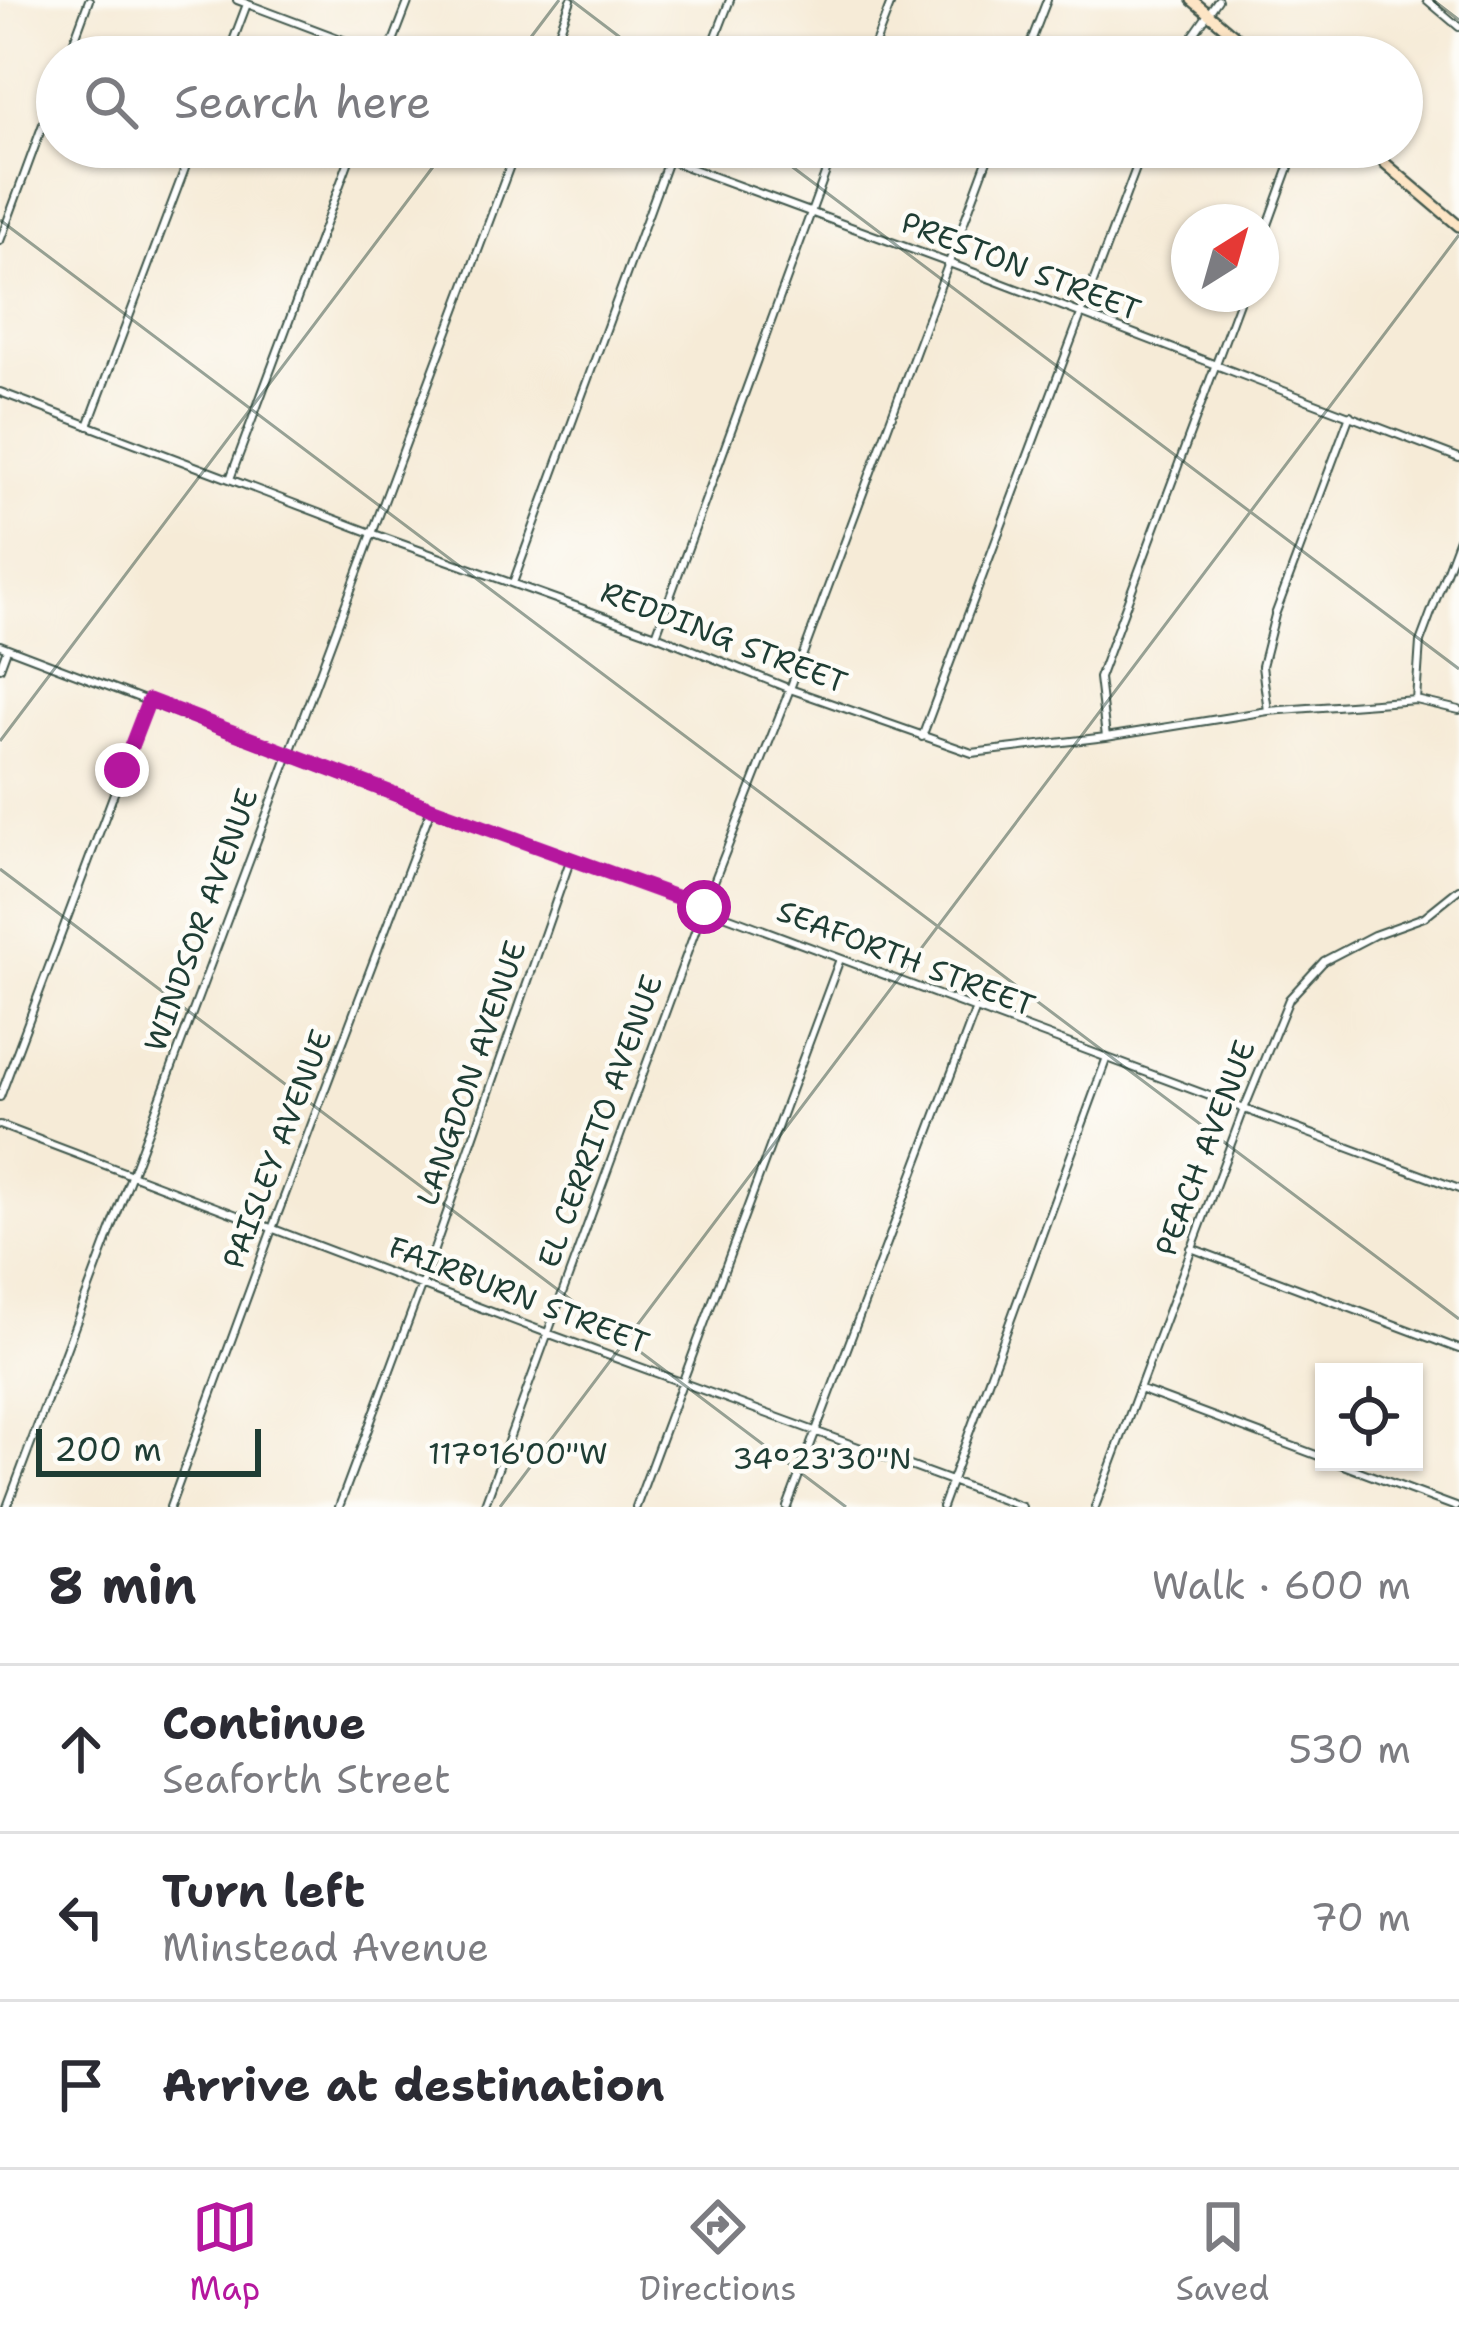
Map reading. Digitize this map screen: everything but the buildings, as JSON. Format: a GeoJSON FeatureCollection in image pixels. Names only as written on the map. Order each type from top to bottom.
{"type":"FeatureCollection","features":[{"type":"Feature","properties":{"kind":"street"},"geometry":{"type":"LineString","coordinates":[[75,36],[88,0]]}},
{"type":"Feature","properties":{"kind":"street"},"geometry":{"type":"LineString","coordinates":[[237,0],[335,36]]}},
{"type":"Feature","properties":{"kind":"street"},"geometry":{"type":"LineString","coordinates":[[396,36],[409,0]]}},
{"type":"Feature","properties":{"kind":"street"},"geometry":{"type":"LineString","coordinates":[[558,36],[571,0]]}},
{"type":"Feature","properties":{"kind":"street"},"geometry":{"type":"LineString","coordinates":[[716,36],[730,0]]}},
{"type":"Feature","properties":{"kind":"street"},"geometry":{"type":"LineString","coordinates":[[878,36],[892,0]]}},
{"type":"Feature","properties":{"kind":"street"},"geometry":{"type":"LineString","coordinates":[[1033,36],[1047,0]]}},
{"type":"Feature","properties":{"kind":"street"},"geometry":{"type":"LineString","coordinates":[[1192,0],[1235,36]]}},
{"type":"Feature","properties":{"kind":"street"},"geometry":{"type":"LineString","coordinates":[[1192,36],[1218,0]]}},
{"type":"Feature","properties":{"kind":"street"},"geometry":{"type":"LineString","coordinates":[[1427,0],[1459,27]]}},
{"type":"Feature","properties":{"kind":"street"},"geometry":{"type":"LineString","coordinates":[[235,36],[248,2]]}},
{"type":"Feature","properties":{"kind":"street"},"geometry":{"type":"LineString","coordinates":[[0,241],[36,143]]}},
{"type":"Feature","properties":{"kind":"street"},"geometry":{"type":"LineString","coordinates":[[88,426],[186,168]]}},
{"type":"Feature","properties":{"kind":"street"},"geometry":{"type":"LineString","coordinates":[[230,479],[346,168]]}},
{"type":"Feature","properties":{"kind":"street","name":"WINDSOR AVENUE"},"geometry":{"type":"LineString","coordinates":[[7,1507],[509,168]]}},
{"type":"Feature","properties":{"kind":"street"},"geometry":{"type":"LineString","coordinates":[[513,584],[665,168]]}},
{"type":"Feature","properties":{"kind":"street","name":"PRESTON STREET"},"geometry":{"type":"LineString","coordinates":[[690,168],[1459,458]]}},
{"type":"Feature","properties":{"kind":"street"},"geometry":{"type":"LineString","coordinates":[[656,635],[828,168]]}},
{"type":"Feature","properties":{"kind":"street","name":"EL CERRITO AVENUE"},"geometry":{"type":"LineString","coordinates":[[484,1507],[704,907],[984,168]]}},
{"type":"Feature","properties":{"kind":"street"},"geometry":{"type":"LineString","coordinates":[[922,737],[1136,168]]}},
{"type":"Feature","properties":{"kind":"street"},"geometry":{"type":"LineString","coordinates":[[1276,204],[1289,168]]}},
{"type":"Feature","properties":{"kind":"street"},"geometry":{"type":"LineString","coordinates":[[1391,168],[1459,226]]}},
{"type":"Feature","properties":{"kind":"street"},"geometry":{"type":"LineString","coordinates":[[1106,737],[1100,678],[1235,312]]}},
{"type":"Feature","properties":{"kind":"street","name":"REDDING STREET"},"geometry":{"type":"LineString","coordinates":[[0,392],[972,753],[1268,711],[1416,700],[1459,710]]}},
{"type":"Feature","properties":{"kind":"street"},"geometry":{"type":"LineString","coordinates":[[1268,711],[1262,665],[1275,616],[1350,415]]}},
{"type":"Feature","properties":{"kind":"street"},"geometry":{"type":"LineString","coordinates":[[1416,700],[1420,642],[1459,538]]}},
{"type":"Feature","properties":{"kind":"street"},"geometry":{"type":"LineString","coordinates":[[0,668],[4,646]]}},
{"type":"Feature","properties":{"kind":"street","name":"SEAFORTH STREET"},"geometry":{"type":"LineString","coordinates":[[4,646],[1459,1189]]}},
{"type":"Feature","properties":{"kind":"street"},"geometry":{"type":"LineString","coordinates":[[0,1097],[149,700]]}},
{"type":"Feature","properties":{"kind":"street","name":"PAISLEY AVENUE"},"geometry":{"type":"LineString","coordinates":[[170,1507],[431,808]]}},
{"type":"Feature","properties":{"kind":"street","name":"LANGDON AVENUE"},"geometry":{"type":"LineString","coordinates":[[339,1507],[572,858]]}},
{"type":"Feature","properties":{"kind":"street","name":"PEACH AVENUE"},"geometry":{"type":"LineString","coordinates":[[1095,1507],[1289,999],[1324,961],[1424,916],[1459,889]]}},
{"type":"Feature","properties":{"kind":"street"},"geometry":{"type":"LineString","coordinates":[[636,1507],[841,958]]}},
{"type":"Feature","properties":{"kind":"street"},"geometry":{"type":"LineString","coordinates":[[787,1507],[975,1010]]}},
{"type":"Feature","properties":{"kind":"street"},"geometry":{"type":"LineString","coordinates":[[942,1507],[1106,1059]]}},
{"type":"Feature","properties":{"kind":"street","name":"FAIRBURN STREET"},"geometry":{"type":"LineString","coordinates":[[0,1125],[548,1334],[1022,1507]]}},
{"type":"Feature","properties":{"kind":"street"},"geometry":{"type":"LineString","coordinates":[[1191,1248],[1459,1349]]}},
{"type":"Feature","properties":{"kind":"street"},"geometry":{"type":"LineString","coordinates":[[1139,1389],[1315,1455]]}},
{"type":"Feature","properties":{"kind":"street"},"geometry":{"type":"LineString","coordinates":[[1359,1471],[1456,1507]]}},
{"type":"Feature","properties":{"kind":"route"},"geometry":{"type":"LineString","coordinates":[[122,770],[149,700],[704,907]]}}]}
